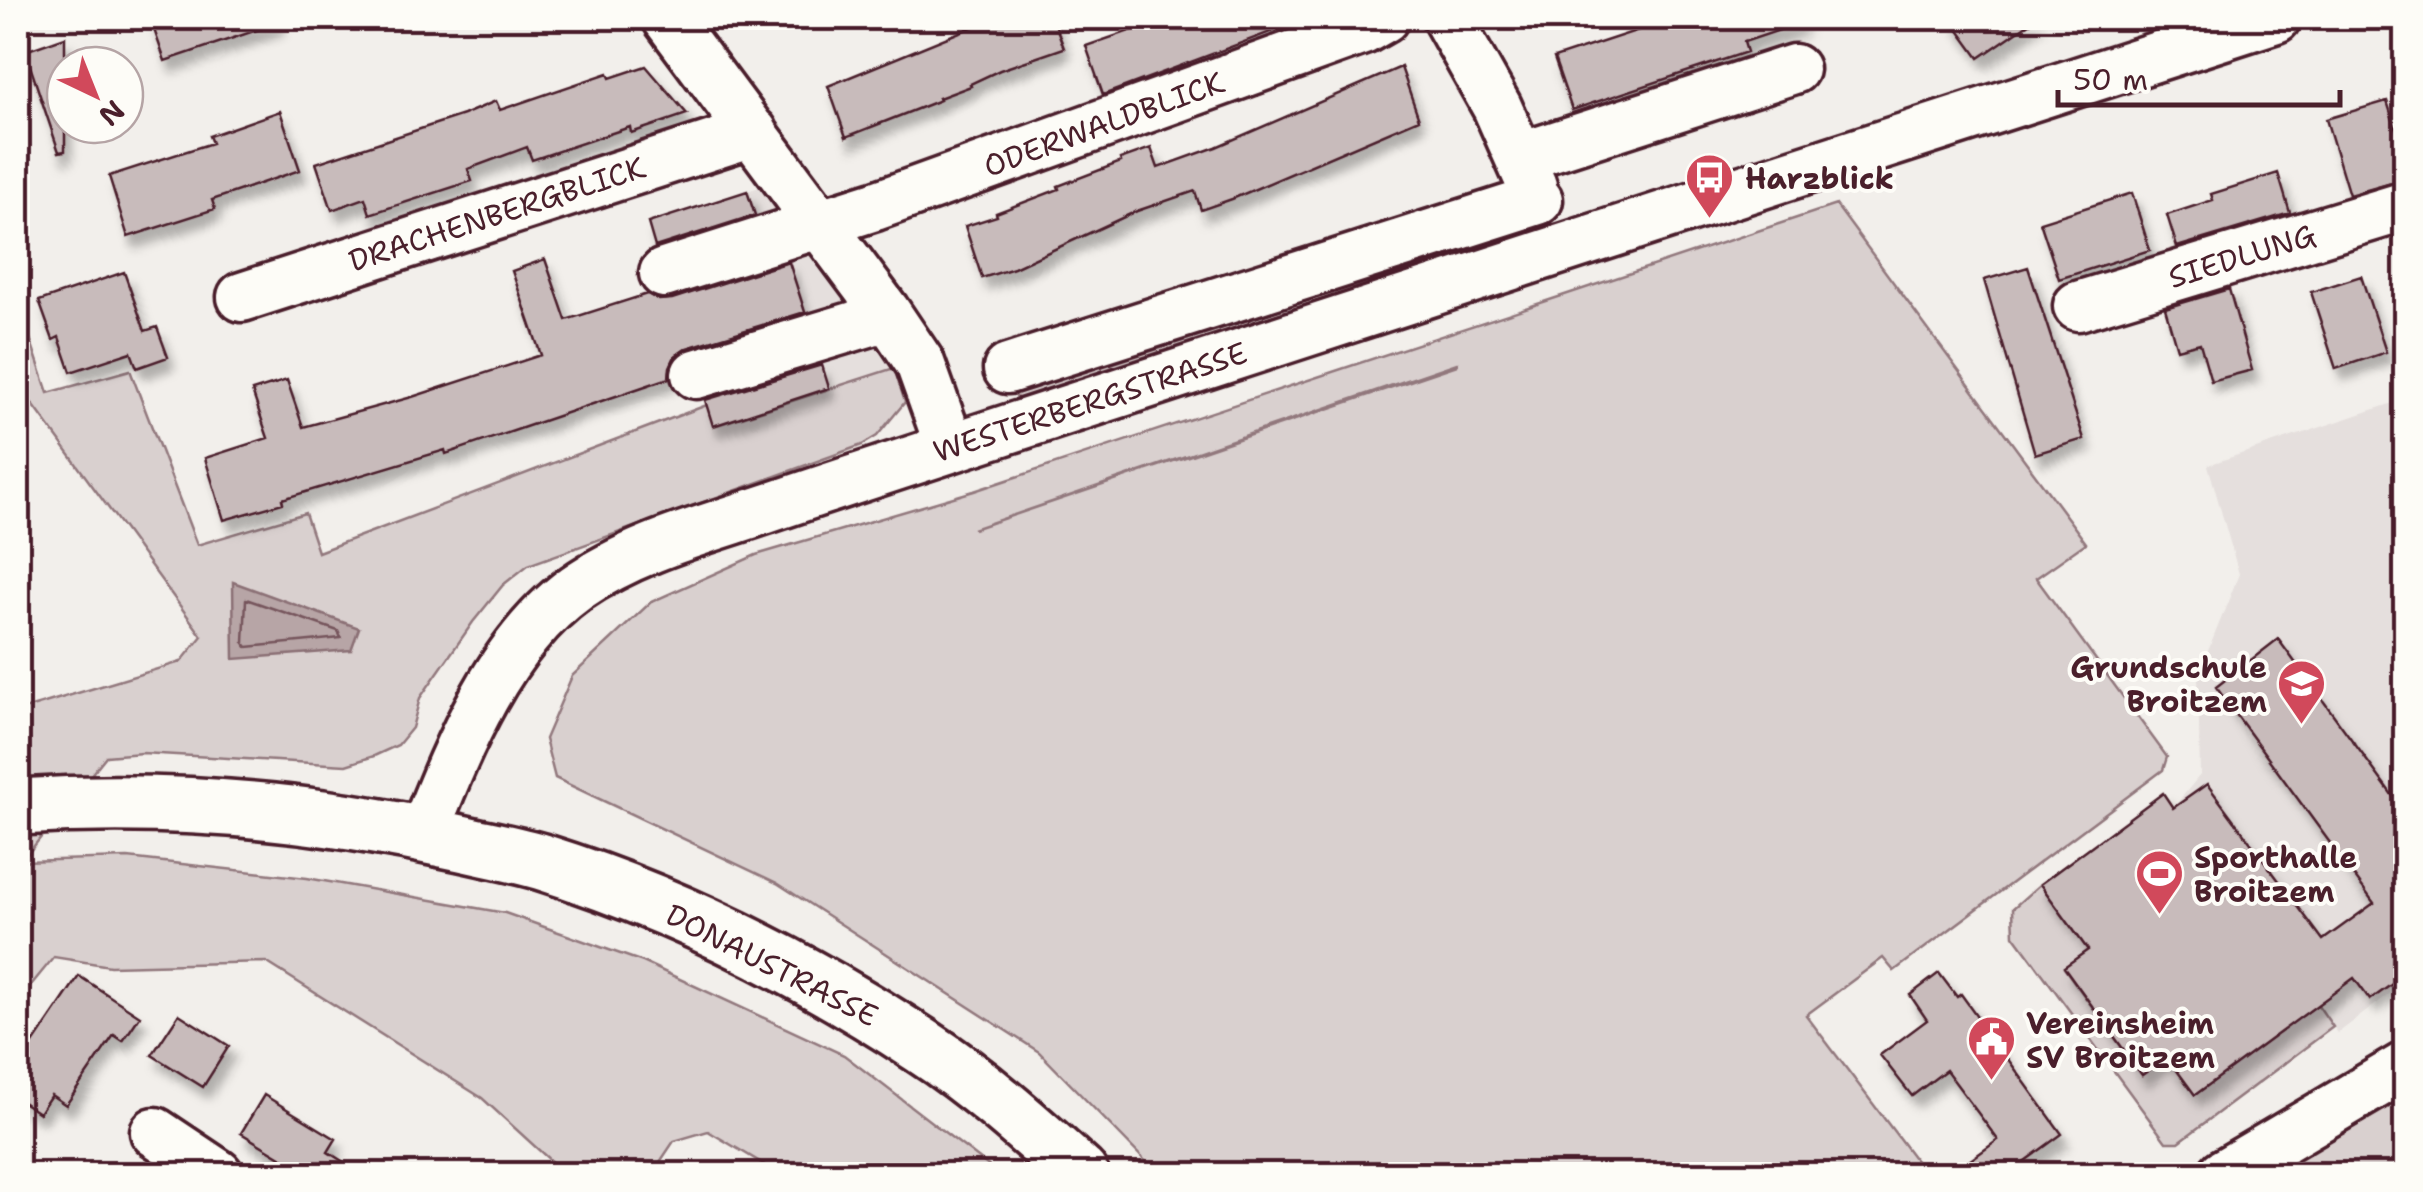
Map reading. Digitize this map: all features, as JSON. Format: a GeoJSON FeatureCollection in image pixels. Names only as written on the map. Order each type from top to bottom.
{"type":"FeatureCollection","features":[{"type":"Feature","properties":{"kind":"main road"},"geometry":{"type":"LineString","coordinates":[[18,806],[209,806],[280,812],[423,834]]}},
{"type":"Feature","properties":{"kind":"main road","name":"DONAUSTRASSE"},"geometry":{"type":"LineString","coordinates":[[423,834],[558,867],[705,924],[924,1047],[987,1094],[1080,1174]]}},
{"type":"Feature","properties":{"kind":"street"},"geometry":{"type":"LineString","coordinates":[[667,18],[920,364],[950,447]]}},
{"type":"Feature","properties":{"kind":"street","name":"ODERWALDBLICK"},"geometry":{"type":"LineString","coordinates":[[664,272],[821,224],[1363,30],[1384,18]]}},
{"type":"Feature","properties":{"kind":"street"},"geometry":{"type":"LineString","coordinates":[[1448,18],[1530,179],[1556,250]]}},
{"type":"Feature","properties":{"kind":"street","name":"WESTERBERGSTRASSE"},"geometry":{"type":"LineString","coordinates":[[423,834],[456,752],[517,648],[543,616],[610,567],[950,447],[2276,18]]}},
{"type":"Feature","properties":{"kind":"street"},"geometry":{"type":"LineString","coordinates":[[1008,369],[1530,179],[1794,69]]}},
{"type":"Feature","properties":{"kind":"street","name":"DRACHENBERGBLICK"},"geometry":{"type":"LineString","coordinates":[[242,296],[752,132]]}},
{"type":"Feature","properties":{"kind":"street","name":"SIEDLUNG"},"geometry":{"type":"LineString","coordinates":[[2078,306],[2406,206]]}},
{"type":"Feature","properties":{"kind":"street"},"geometry":{"type":"LineString","coordinates":[[696,374],[888,316]]}},
{"type":"Feature","properties":{"kind":"street"},"geometry":{"type":"LineString","coordinates":[[2223,1174],[2406,1066]]}},
{"type":"Feature","properties":{"kind":"street"},"geometry":{"type":"LineString","coordinates":[[155,1132],[218,1174]]}},
{"type":"Feature","properties":{"kind":"shaded area"},"geometry":{"type":"Polygon","coordinates":[[[787,178],[918,361],[713,426],[648,223],[787,178]]]}},
{"type":"Feature","properties":{"kind":"shaded area"},"geometry":{"type":"Polygon","coordinates":[[[1538,200],[1547,227],[1018,402],[1008,369],[1538,200]]]}},
{"type":"Feature","properties":{"kind":"shaded area"},"geometry":{"type":"Polygon","coordinates":[[[1836,205],[2086,543],[2036,578],[2167,757],[2163,770],[1894,971],[1883,958],[1806,1015],[1926,1174],[1158,1174],[1039,1052],[777,883],[555,778],[545,739],[572,676],[651,602],[756,555],[974,491],[1836,205]],[[1457,363],[973,529],[1457,365],[1457,363]]]}},
{"type":"Feature","properties":{"kind":"shaded area"},"geometry":{"type":"Polygon","coordinates":[[[18,302],[48,393],[130,370],[197,545],[305,513],[318,552],[707,405],[714,426],[894,368],[905,402],[877,436],[862,445],[528,565],[503,585],[473,622],[420,698],[412,728],[398,745],[346,765],[142,753],[106,756],[22,861],[128,858],[307,878],[505,913],[643,962],[844,1055],[999,1174],[780,1174],[708,1131],[674,1141],[652,1174],[565,1174],[482,1098],[266,962],[110,966],[54,957],[18,1001],[18,711],[181,662],[202,636],[18,384],[18,302]]]}},
{"type":"Feature","properties":{"kind":"shaded area","name":"Grundschule Broitzem"},"geometry":{"type":"Polygon","coordinates":[[[2405,399],[2405,982],[2338,1033],[2173,808],[2200,775],[2198,676],[2239,574],[2208,465],[2405,399]]]}},
{"type":"Feature","properties":{"kind":"shaded area"},"geometry":{"type":"Polygon","coordinates":[[[2040,884],[2088,950],[2064,968],[2142,1075],[2167,1057],[2318,1005],[2333,1027],[2179,1142],[2166,1142],[2014,935],[2013,908],[2040,884]]]}},
{"type":"Feature","properties":{"kind":"shaded area"},"geometry":{"type":"Polygon","coordinates":[[[2405,1098],[2405,1174],[2272,1174],[2405,1098]]]}},
{"type":"Feature","properties":{"kind":"water"},"geometry":{"type":"Polygon","coordinates":[[[233,582],[359,628],[351,650],[234,659],[233,582]]]}},
{"type":"Feature","properties":{"kind":"building"},"geometry":{"type":"Polygon","coordinates":[[[150,18],[277,18],[278,23],[165,61],[150,18]]]}},
{"type":"Feature","properties":{"kind":"building"},"geometry":{"type":"Polygon","coordinates":[[[994,18],[1053,18],[1064,48],[1000,70],[940,100],[846,137],[828,86],[994,18]]]}},
{"type":"Feature","properties":{"kind":"building"},"geometry":{"type":"Polygon","coordinates":[[[1148,18],[1296,18],[1297,22],[1103,95],[1086,46],[1150,24],[1148,18]]]}},
{"type":"Feature","properties":{"kind":"building"},"geometry":{"type":"Polygon","coordinates":[[[1675,18],[1800,18],[1801,23],[1744,42],[1747,52],[1572,110],[1554,58],[1675,18]]]}},
{"type":"Feature","properties":{"kind":"building"},"geometry":{"type":"Polygon","coordinates":[[[1950,18],[2037,18],[1979,58],[1950,18]]]}},
{"type":"Feature","properties":{"kind":"building"},"geometry":{"type":"Polygon","coordinates":[[[65,37],[65,45],[45,45],[45,110],[25,51],[65,37]]]}},
{"type":"Feature","properties":{"kind":"building"},"geometry":{"type":"Polygon","coordinates":[[[646,66],[687,114],[631,133],[630,127],[532,160],[527,147],[468,169],[472,181],[370,214],[365,198],[332,210],[316,163],[496,101],[500,110],[608,73],[610,78],[646,66]]]}},
{"type":"Feature","properties":{"kind":"building"},"geometry":{"type":"Polygon","coordinates":[[[1401,67],[1419,119],[1232,199],[1201,210],[1195,191],[1137,211],[1014,268],[982,278],[965,226],[997,216],[996,213],[1151,148],[1158,168],[1216,147],[1401,67]]]}},
{"type":"Feature","properties":{"kind":"building"},"geometry":{"type":"Polygon","coordinates":[[[2387,101],[2406,161],[2406,179],[2349,195],[2326,119],[2387,101]]]}},
{"type":"Feature","properties":{"kind":"building"},"geometry":{"type":"Polygon","coordinates":[[[280,111],[300,170],[212,200],[215,209],[128,237],[109,176],[212,143],[209,136],[280,111]]]}},
{"type":"Feature","properties":{"kind":"building"},"geometry":{"type":"Polygon","coordinates":[[[2278,173],[2290,213],[2177,247],[2167,215],[2213,200],[2211,194],[2278,173]]]}},
{"type":"Feature","properties":{"kind":"building"},"geometry":{"type":"Polygon","coordinates":[[[747,191],[755,215],[655,247],[648,223],[747,191]]]}},
{"type":"Feature","properties":{"kind":"building"},"geometry":{"type":"Polygon","coordinates":[[[2132,193],[2150,250],[2059,279],[2040,222],[2132,193]]]}},
{"type":"Feature","properties":{"kind":"building"},"geometry":{"type":"Polygon","coordinates":[[[545,259],[566,320],[647,294],[659,300],[672,299],[789,262],[805,312],[687,348],[675,356],[669,378],[446,454],[445,450],[224,520],[205,458],[268,438],[252,391],[287,380],[303,427],[541,355],[512,271],[545,259]]]}},
{"type":"Feature","properties":{"kind":"building"},"geometry":{"type":"Polygon","coordinates":[[[2028,267],[2084,439],[2035,454],[1984,280],[2028,267]]]}},
{"type":"Feature","properties":{"kind":"building"},"geometry":{"type":"Polygon","coordinates":[[[124,272],[145,331],[157,327],[168,357],[137,368],[131,352],[71,372],[59,337],[53,340],[39,301],[124,272]]]}},
{"type":"Feature","properties":{"kind":"building"},"geometry":{"type":"Polygon","coordinates":[[[2361,276],[2386,352],[2336,369],[2311,292],[2361,276]]]}},
{"type":"Feature","properties":{"kind":"building"},"geometry":{"type":"Polygon","coordinates":[[[2229,289],[2252,370],[2211,381],[2200,343],[2177,349],[2165,308],[2229,289]]]}},
{"type":"Feature","properties":{"kind":"building"},"geometry":{"type":"Polygon","coordinates":[[[822,365],[829,388],[713,426],[705,400],[822,365]]]}},
{"type":"Feature","properties":{"kind":"building"},"geometry":{"type":"Polygon","coordinates":[[[2278,639],[2406,814],[2406,974],[2370,1000],[2354,978],[2195,1095],[2167,1057],[2142,1075],[2064,967],[2088,950],[2040,884],[2163,793],[2173,808],[2207,784],[2323,940],[2374,903],[2216,687],[2278,639]]]}},
{"type":"Feature","properties":{"kind":"building","name":"Vereinsheim SV Broitzem"},"geometry":{"type":"Polygon","coordinates":[[[1939,973],[1957,997],[1961,994],[2062,1134],[2007,1174],[1951,1174],[1998,1140],[1946,1070],[1912,1096],[1880,1055],[1927,1020],[1910,995],[1939,973]]]}},
{"type":"Feature","properties":{"kind":"building"},"geometry":{"type":"Polygon","coordinates":[[[79,976],[140,1016],[123,1041],[114,1035],[66,1105],[51,1095],[39,1113],[18,1099],[18,1066],[79,976]]]}},
{"type":"Feature","properties":{"kind":"building"},"geometry":{"type":"Polygon","coordinates":[[[179,1014],[229,1046],[203,1087],[152,1055],[179,1014]]]}},
{"type":"Feature","properties":{"kind":"building"},"geometry":{"type":"Polygon","coordinates":[[[264,1095],[336,1139],[328,1152],[363,1174],[309,1174],[241,1133],[264,1095]]]}},
{"type":"Feature","properties":{"kind":"place","name":"Harzblick"},"geometry":{"type":"Point","coordinates":[1710,220]}},
{"type":"Feature","properties":{"kind":"place","name":"Grundschule Broitzem"},"geometry":{"type":"Point","coordinates":[2302,726]}},
{"type":"Feature","properties":{"kind":"place","name":"Sporthalle Broitzem"},"geometry":{"type":"Point","coordinates":[2159,916]}},
{"type":"Feature","properties":{"kind":"place","name":"Vereinsheim SV Broitzem"},"geometry":{"type":"Point","coordinates":[1991,1082]}}]}
